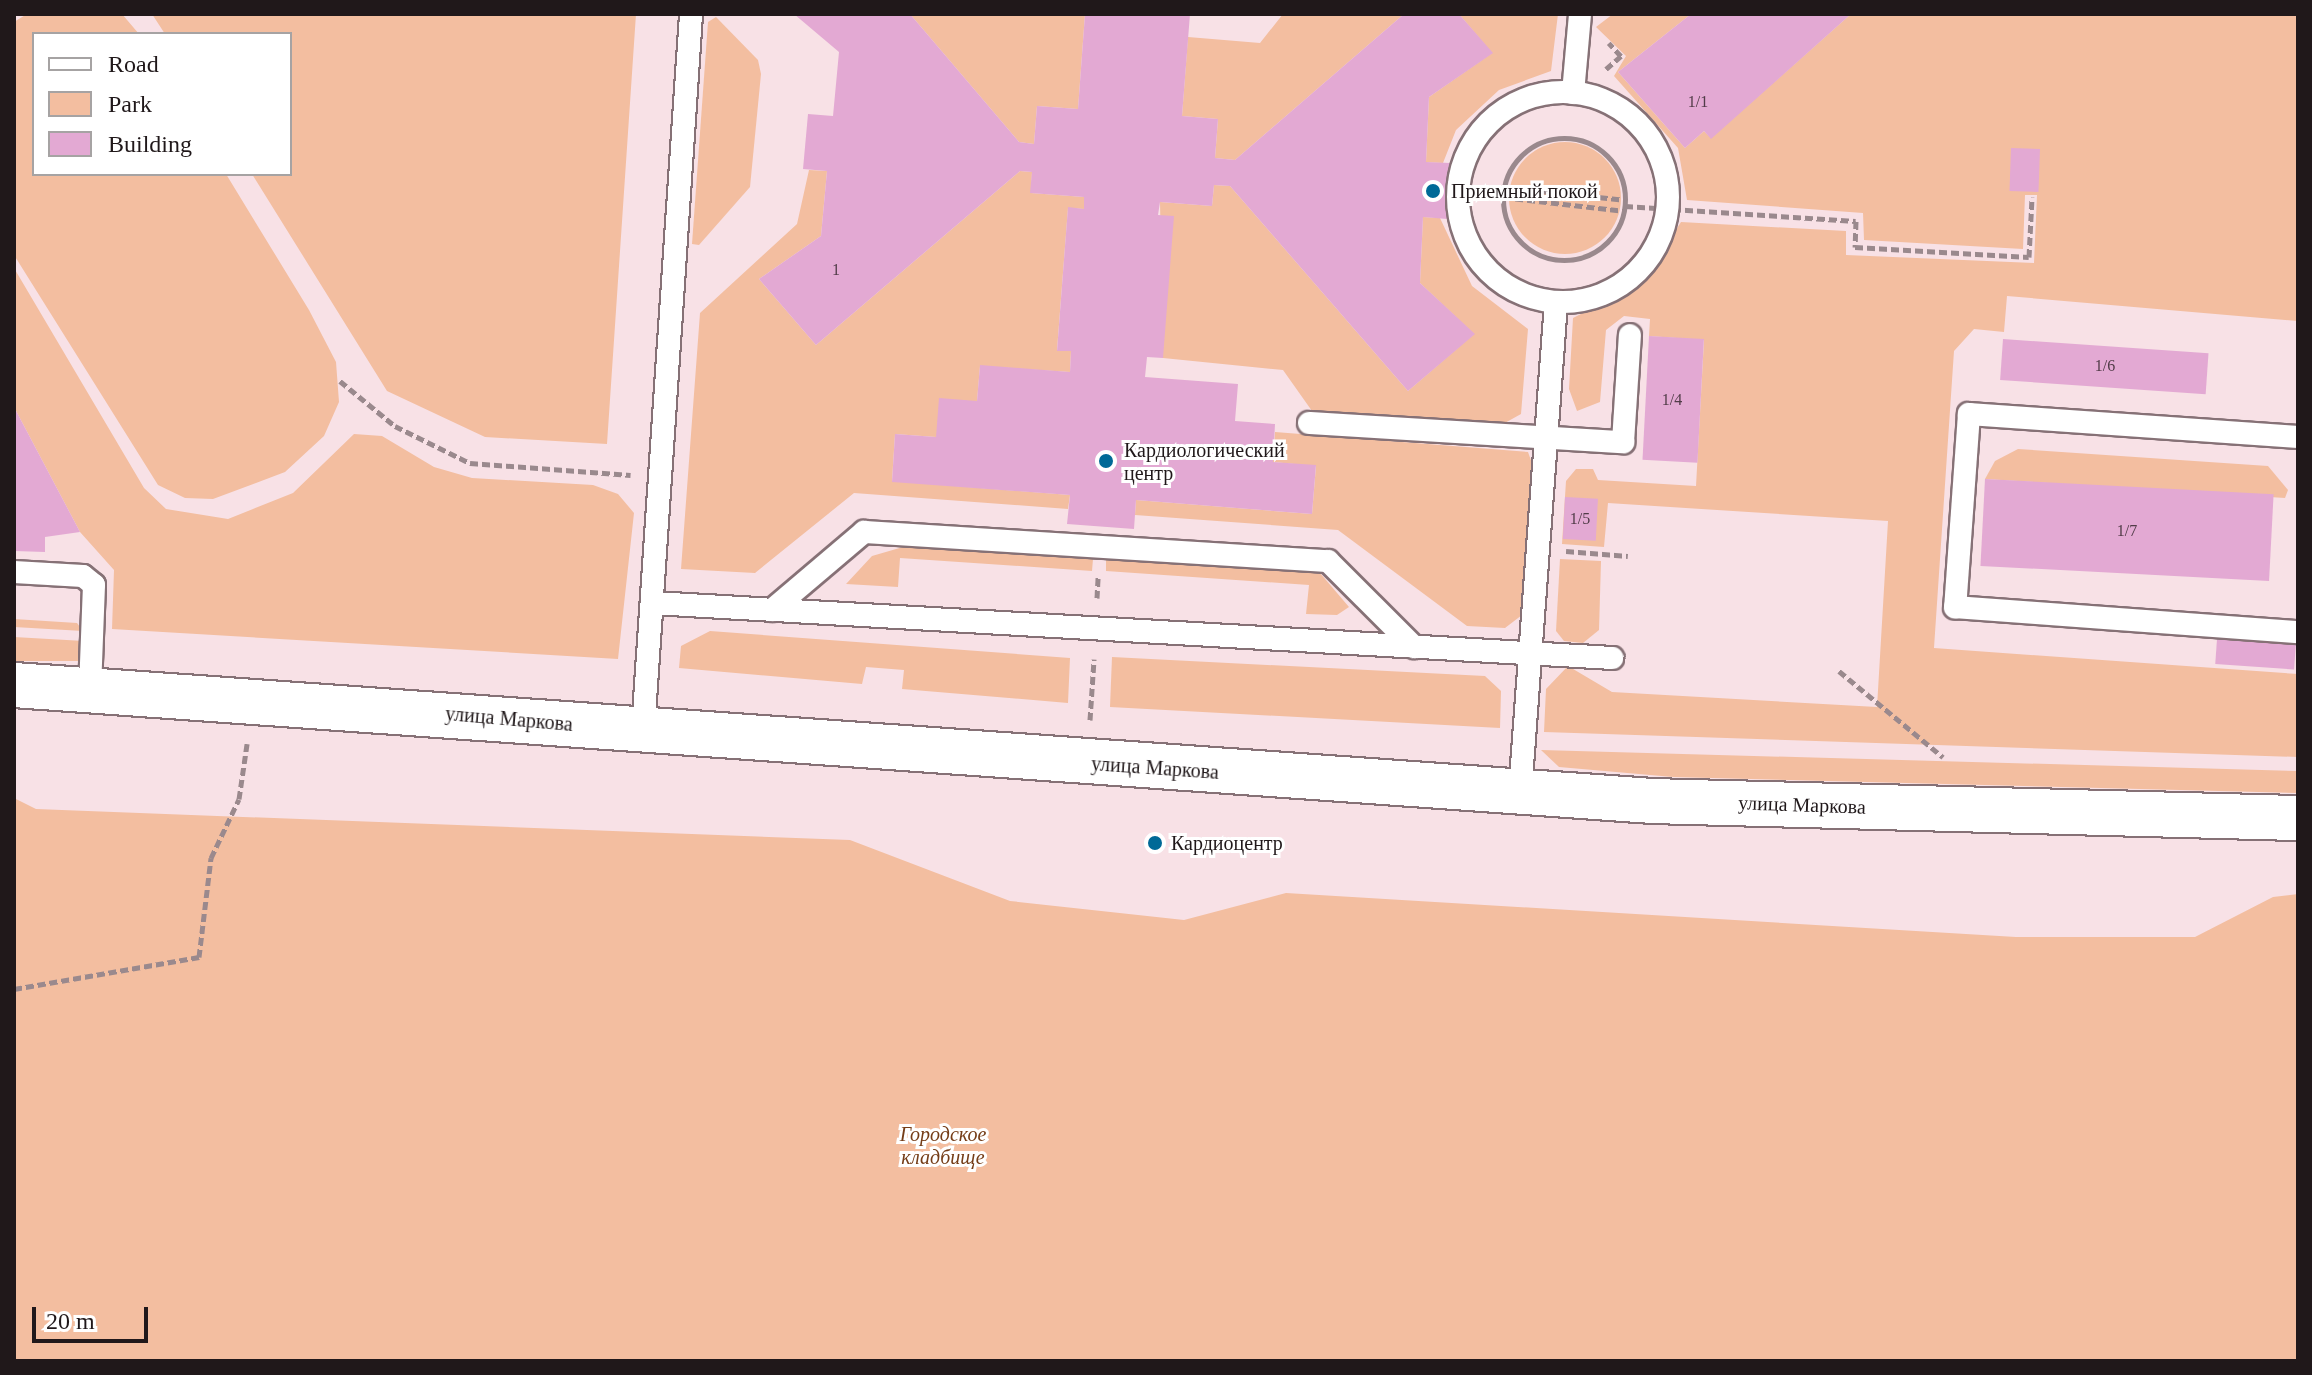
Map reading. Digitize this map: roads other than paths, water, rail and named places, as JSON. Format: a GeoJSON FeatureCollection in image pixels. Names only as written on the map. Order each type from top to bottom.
{"type":"FeatureCollection","features":[{"type":"Feature","properties":{"kind":"street","name":"улица Маркова"},"geometry":{"type":"LineString","coordinates":[[14,685],[239,696],[643,730],[1520,793],[2298,818]]}},
{"type":"Feature","properties":{"kind":"lane"},"geometry":{"type":"LineString","coordinates":[[643,730],[691,14]]}},
{"type":"Feature","properties":{"kind":"lane"},"geometry":{"type":"LineString","coordinates":[[1573,93],[1580,14]]}},
{"type":"Feature","properties":{"kind":"lane"},"geometry":{"type":"LineString","coordinates":[[1573,93],[1610,103],[1647,135],[1666,178],[1667,209],[1659,239],[1631,277],[1601,296],[1556,302],[1521,293],[1481,263],[1458,218],[1458,195],[1471,147],[1492,119],[1526,99],[1573,93]]}},
{"type":"Feature","properties":{"kind":"lane"},"geometry":{"type":"LineString","coordinates":[[1520,793],[1556,302]]}},
{"type":"Feature","properties":{"kind":"lane"},"geometry":{"type":"LineString","coordinates":[[1309,423],[1623,442],[1630,335]]}},
{"type":"Feature","properties":{"kind":"lane"},"geometry":{"type":"LineString","coordinates":[[2298,437],[1969,414],[1955,607],[2298,632]]}},
{"type":"Feature","properties":{"kind":"lane"},"geometry":{"type":"LineString","coordinates":[[772,610],[864,532],[1328,561],[1414,647]]}},
{"type":"Feature","properties":{"kind":"lane"},"geometry":{"type":"LineString","coordinates":[[14,572],[83,576],[94,585],[90,689]]}},
{"type":"Feature","properties":{"kind":"lane"},"geometry":{"type":"LineString","coordinates":[[653,603],[1612,658]]}},
{"type":"Feature","properties":{"kind":"place","name":"Приемный покой"},"geometry":{"type":"Point","coordinates":[1433,191]}},
{"type":"Feature","properties":{"kind":"place","name":"Кардиологический центр"},"geometry":{"type":"Point","coordinates":[1106,461]}},
{"type":"Feature","properties":{"kind":"place","name":"Кардиоцентр"},"geometry":{"type":"Point","coordinates":[1155,843]}},
{"type":"Feature","properties":{"kind":"park label","name":"Городское кладбище"},"geometry":{"type":"Point","coordinates":[943,1146]}}]}
